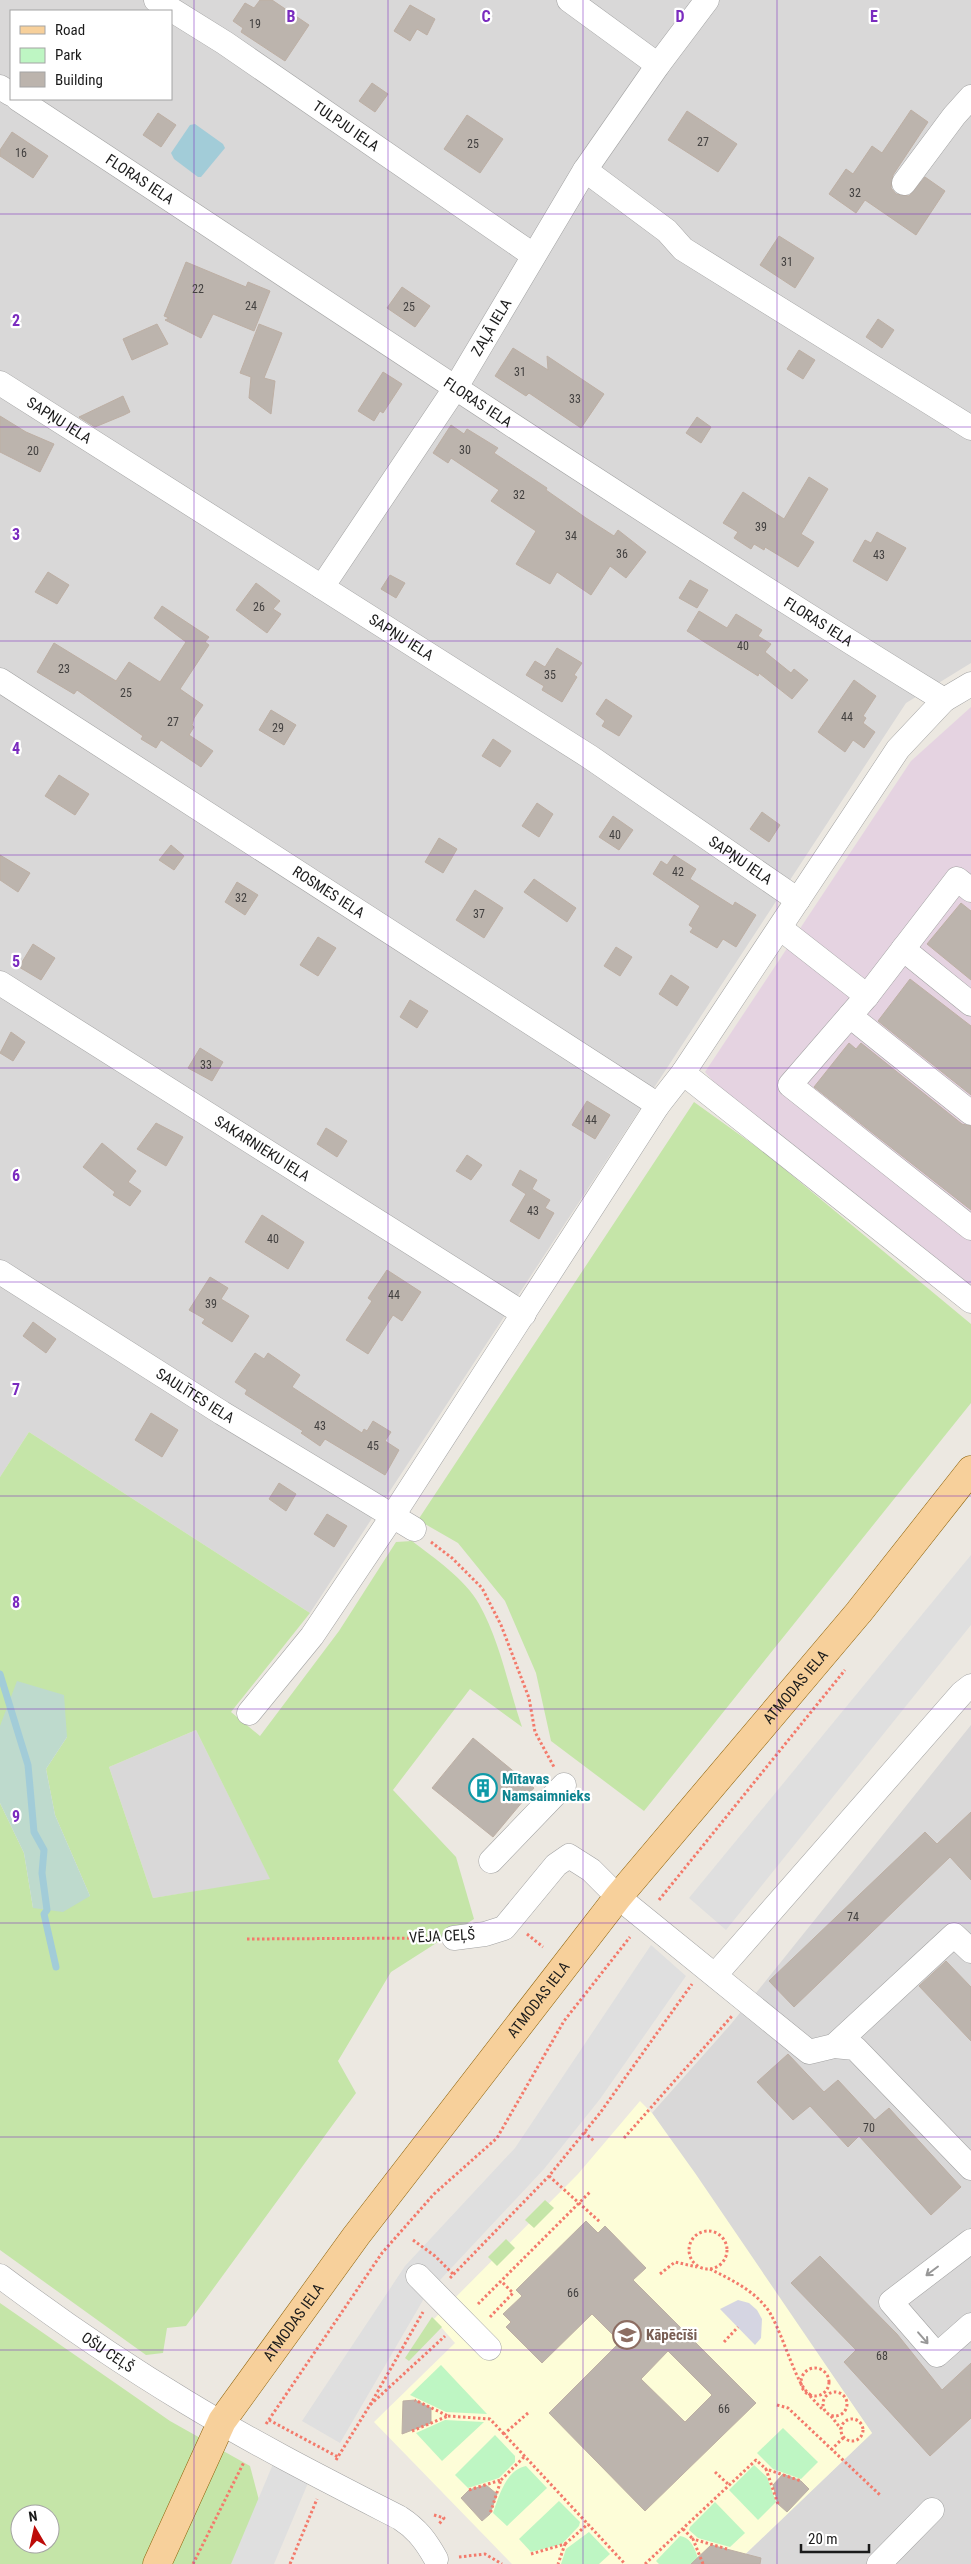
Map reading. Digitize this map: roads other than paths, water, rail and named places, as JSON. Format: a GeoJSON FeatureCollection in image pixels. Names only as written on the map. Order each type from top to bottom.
{"type":"FeatureCollection","features":[{"type":"Feature","properties":{"kind":"main road","name":"ATMODAS IELA"},"geometry":{"type":"LineString","coordinates":[[157,2564],[222,2421],[356,2236],[618,1897],[859,1612],[971,1470]]}},
{"type":"Feature","properties":{"kind":"street","name":"TULPJU IELA"},"geometry":{"type":"LineString","coordinates":[[156,0],[225,43],[532,256]]}},
{"type":"Feature","properties":{"kind":"street"},"geometry":{"type":"LineString","coordinates":[[569,0],[658,65]]}},
{"type":"Feature","properties":{"kind":"street","name":"ZAĻĀ IELA"},"geometry":{"type":"LineString","coordinates":[[322,587],[456,386],[585,170],[658,65],[707,0]]}},
{"type":"Feature","properties":{"kind":"street"},"geometry":{"type":"LineString","coordinates":[[904,183],[954,116],[971,98]]}},
{"type":"Feature","properties":{"kind":"street","name":"FLORAS IELA"},"geometry":{"type":"LineString","coordinates":[[20,100],[850,642],[944,700]]}},
{"type":"Feature","properties":{"kind":"street"},"geometry":{"type":"LineString","coordinates":[[585,170],[667,231],[683,249],[971,428]]}},
{"type":"Feature","properties":{"kind":"street","name":"SAPŅU IELA"},"geometry":{"type":"LineString","coordinates":[[0,383],[590,758],[798,900]]}},
{"type":"Feature","properties":{"kind":"street","name":"ROSMES IELA"},"geometry":{"type":"LineString","coordinates":[[0,680],[658,1105]]}},
{"type":"Feature","properties":{"kind":"street"},"geometry":{"type":"LineString","coordinates":[[250,1712],[312,1636],[392,1517],[658,1105],[683,1073],[898,749],[944,700],[971,684]]}},
{"type":"Feature","properties":{"kind":"street"},"geometry":{"type":"LineString","coordinates":[[971,890],[957,879],[867,996],[790,1085],[971,1228]]}},
{"type":"Feature","properties":{"kind":"street"},"geometry":{"type":"LineString","coordinates":[[780,928],[867,996]]}},
{"type":"Feature","properties":{"kind":"street"},"geometry":{"type":"LineString","coordinates":[[903,949],[971,1004]]}},
{"type":"Feature","properties":{"kind":"street","name":"SAKARNIEKU IELA"},"geometry":{"type":"LineString","coordinates":[[0,983],[524,1314]]}},
{"type":"Feature","properties":{"kind":"street"},"geometry":{"type":"LineString","coordinates":[[850,1016],[971,1113]]}},
{"type":"Feature","properties":{"kind":"street"},"geometry":{"type":"LineString","coordinates":[[683,1073],[971,1301]]}},
{"type":"Feature","properties":{"kind":"street","name":"SAULĪTES IELA"},"geometry":{"type":"LineString","coordinates":[[0,1272],[222,1413],[414,1529]]}},
{"type":"Feature","properties":{"kind":"street"},"geometry":{"type":"LineString","coordinates":[[713,1972],[962,1693],[971,1686]]}},
{"type":"Feature","properties":{"kind":"street"},"geometry":{"type":"LineString","coordinates":[[491,1861],[564,1785]]}},
{"type":"Feature","properties":{"kind":"street","name":"VĒJA CEĻŠ"},"geometry":{"type":"LineString","coordinates":[[454,1938],[484,1934],[504,1928],[556,1866],[569,1856],[591,1870],[618,1897]]}},
{"type":"Feature","properties":{"kind":"street"},"geometry":{"type":"LineString","coordinates":[[618,1897],[713,1972],[808,2052],[834,2046],[855,2048],[971,2168]]}},
{"type":"Feature","properties":{"kind":"street"},"geometry":{"type":"LineString","coordinates":[[834,2046],[954,1935],[971,1951]]}},
{"type":"Feature","properties":{"kind":"street"},"geometry":{"type":"LineString","coordinates":[[971,2241],[891,2302],[937,2355],[971,2325]]}},
{"type":"Feature","properties":{"kind":"street","name":"OŠU CEĻŠ"},"geometry":{"type":"LineString","coordinates":[[0,2276],[78,2333],[187,2403],[400,2518],[415,2528],[425,2540],[436,2559]]}},
{"type":"Feature","properties":{"kind":"street"},"geometry":{"type":"LineString","coordinates":[[418,2276],[489,2348]]}},
{"type":"Feature","properties":{"kind":"street"},"geometry":{"type":"LineString","coordinates":[[879,2564],[932,2510]]}},
{"type":"Feature","properties":{"kind":"water"},"geometry":{"type":"Polygon","coordinates":[[[195,124],[223,144],[225,148],[201,177],[198,177],[174,159],[171,153],[190,125],[195,124]]]}},
{"type":"Feature","properties":{"kind":"waterway"},"geometry":{"type":"LineString","coordinates":[[0,1674],[28,1765],[34,1832],[44,1850],[42,1873],[47,1910],[44,1914],[56,1967]]}},
{"type":"Feature","properties":{"kind":"place","name":"Mītavas Namsaimnieks"},"geometry":{"type":"Point","coordinates":[483,1788]}},
{"type":"Feature","properties":{"kind":"place","name":"Kāpēcīši"},"geometry":{"type":"Point","coordinates":[627,2335]}}]}
